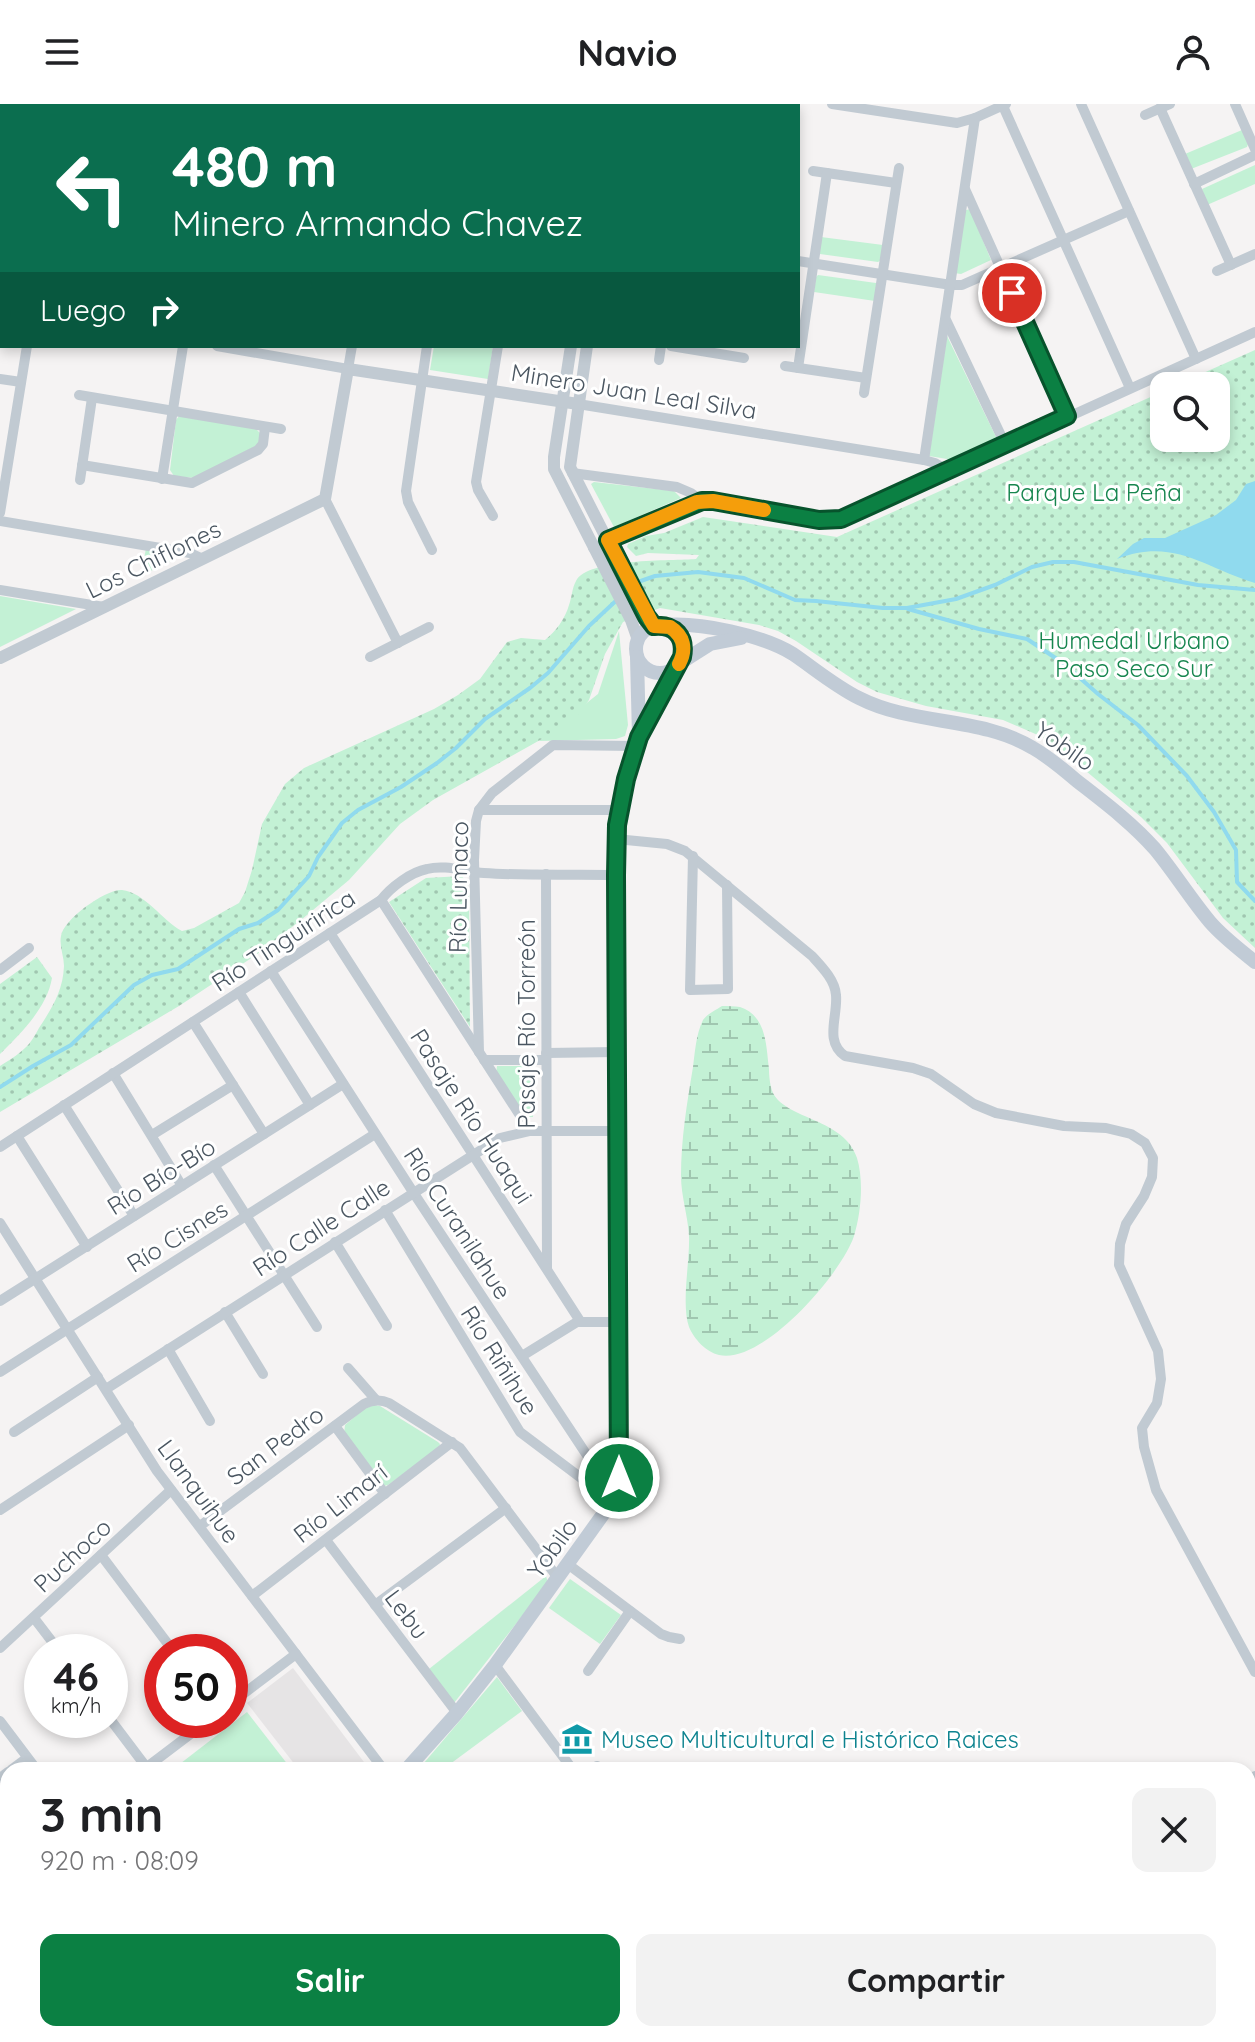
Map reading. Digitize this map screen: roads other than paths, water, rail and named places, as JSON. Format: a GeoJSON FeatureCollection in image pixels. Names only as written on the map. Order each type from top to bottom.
{"type":"FeatureCollection","features":[{"type":"Feature","properties":{"kind":"main road","name":"Yobilo"},"geometry":{"type":"LineString","coordinates":[[659,626],[698,626],[750,637],[782,648],[854,696],[881,708],[913,717],[988,729],[1034,748],[1097,796],[1147,840],[1210,921],[1255,962]]}},
{"type":"Feature","properties":{"kind":"main road"},"geometry":{"type":"LineString","coordinates":[[615,1497],[619,1478],[616,839],[619,810],[637,741],[684,651],[682,640],[675,630],[659,626],[644,631],[638,640],[637,741]]}},
{"type":"Feature","properties":{"kind":"main road"},"geometry":{"type":"LineString","coordinates":[[637,657],[654,672],[665,672],[710,644],[750,637]]}},
{"type":"Feature","properties":{"kind":"main road","name":"Yobilo"},"geometry":{"type":"LineString","coordinates":[[413,1762],[495,1665],[615,1497]]}},
{"type":"Feature","properties":{"kind":"street"},"geometry":{"type":"LineString","coordinates":[[832,104],[950,123],[965,122],[1003,104],[1130,388]]}},
{"type":"Feature","properties":{"kind":"street"},"geometry":{"type":"LineString","coordinates":[[1081,104],[1196,359]]}},
{"type":"Feature","properties":{"kind":"street"},"geometry":{"type":"LineString","coordinates":[[1235,104],[1255,149]]}},
{"type":"Feature","properties":{"kind":"street"},"geometry":{"type":"LineString","coordinates":[[1145,115],[1165,106],[1194,184],[1231,265]]}},
{"type":"Feature","properties":{"kind":"street"},"geometry":{"type":"LineString","coordinates":[[924,460],[975,118]]}},
{"type":"Feature","properties":{"kind":"street"},"geometry":{"type":"LineString","coordinates":[[1194,184],[1255,155]]}},
{"type":"Feature","properties":{"kind":"street"},"geometry":{"type":"LineString","coordinates":[[864,393],[899,168]]}},
{"type":"Feature","properties":{"kind":"street"},"geometry":{"type":"LineString","coordinates":[[813,171],[896,183]]}},
{"type":"Feature","properties":{"kind":"street"},"geometry":{"type":"LineString","coordinates":[[798,368],[827,173]]}},
{"type":"Feature","properties":{"kind":"street"},"geometry":{"type":"LineString","coordinates":[[965,189],[1067,416]]}},
{"type":"Feature","properties":{"kind":"street"},"geometry":{"type":"LineString","coordinates":[[800,261],[962,285],[1129,211]]}},
{"type":"Feature","properties":{"kind":"street"},"geometry":{"type":"LineString","coordinates":[[1217,271],[1255,254]]}},
{"type":"Feature","properties":{"kind":"street"},"geometry":{"type":"LineString","coordinates":[[946,319],[1005,444]]}},
{"type":"Feature","properties":{"kind":"street"},"geometry":{"type":"LineString","coordinates":[[572,473],[677,487],[702,501],[833,520],[848,517],[1255,332]]}},
{"type":"Feature","properties":{"kind":"street"},"geometry":{"type":"LineString","coordinates":[[0,512],[5,446],[27,348]]}},
{"type":"Feature","properties":{"kind":"street"},"geometry":{"type":"LineString","coordinates":[[162,479],[183,348]]}},
{"type":"Feature","properties":{"kind":"street","name":"Minero Juan Leal Silva"},"geometry":{"type":"LineString","coordinates":[[240,348],[348,369],[924,460],[948,471]]}},
{"type":"Feature","properties":{"kind":"street"},"geometry":{"type":"LineString","coordinates":[[352,348],[325,499],[398,643]]}},
{"type":"Feature","properties":{"kind":"street"},"geometry":{"type":"LineString","coordinates":[[427,348],[406,496],[432,550]]}},
{"type":"Feature","properties":{"kind":"street"},"geometry":{"type":"LineString","coordinates":[[493,516],[476,482],[498,348]]}},
{"type":"Feature","properties":{"kind":"street"},"geometry":{"type":"LineString","coordinates":[[571,348],[554,469],[631,620],[638,640]]}},
{"type":"Feature","properties":{"kind":"street"},"geometry":{"type":"LineString","coordinates":[[587,348],[570,460],[572,473],[644,612],[659,626]]}},
{"type":"Feature","properties":{"kind":"street"},"geometry":{"type":"LineString","coordinates":[[659,360],[661,348]]}},
{"type":"Feature","properties":{"kind":"street"},"geometry":{"type":"LineString","coordinates":[[695,348],[730,351],[744,358]]}},
{"type":"Feature","properties":{"kind":"street"},"geometry":{"type":"LineString","coordinates":[[785,366],[866,378]]}},
{"type":"Feature","properties":{"kind":"street"},"geometry":{"type":"LineString","coordinates":[[0,379],[21,382]]}},
{"type":"Feature","properties":{"kind":"street"},"geometry":{"type":"LineString","coordinates":[[79,395],[281,429]]}},
{"type":"Feature","properties":{"kind":"street"},"geometry":{"type":"LineString","coordinates":[[80,480],[92,398]]}},
{"type":"Feature","properties":{"kind":"street"},"geometry":{"type":"LineString","coordinates":[[82,465],[192,483],[258,450],[263,444],[265,427]]}},
{"type":"Feature","properties":{"kind":"street","name":"Los Chiflones"},"geometry":{"type":"LineString","coordinates":[[0,658],[325,499]]}},
{"type":"Feature","properties":{"kind":"street"},"geometry":{"type":"LineString","coordinates":[[593,548],[702,501]]}},
{"type":"Feature","properties":{"kind":"street"},"geometry":{"type":"LineString","coordinates":[[0,521],[190,553],[203,559]]}},
{"type":"Feature","properties":{"kind":"street"},"geometry":{"type":"LineString","coordinates":[[0,590],[104,607]]}},
{"type":"Feature","properties":{"kind":"street"},"geometry":{"type":"LineString","coordinates":[[370,657],[429,627]]}},
{"type":"Feature","properties":{"kind":"street","name":"Río Lumaco"},"geometry":{"type":"LineString","coordinates":[[481,1056],[476,872],[476,821],[479,810],[492,793],[553,745],[637,741]]}},
{"type":"Feature","properties":{"kind":"street"},"geometry":{"type":"LineString","coordinates":[[479,810],[619,810]]}},
{"type":"Feature","properties":{"kind":"street"},"geometry":{"type":"LineString","coordinates":[[616,839],[667,844],[693,856],[812,956],[826,971],[836,992],[833,1039],[838,1051],[845,1056],[931,1074],[974,1104],[996,1113],[1064,1126],[1106,1128],[1131,1134],[1145,1143],[1153,1158],[1152,1177],[1126,1224],[1120,1244],[1119,1265],[1158,1351],[1161,1379],[1157,1403],[1142,1428],[1144,1447],[1156,1490],[1255,1672]]}},
{"type":"Feature","properties":{"kind":"street"},"geometry":{"type":"LineString","coordinates":[[693,856],[690,990],[728,989],[727,885]]}},
{"type":"Feature","properties":{"kind":"street","name":"Río Tinguiririca"},"geometry":{"type":"LineString","coordinates":[[0,1147],[381,900],[388,891],[418,872],[458,869],[616,875]]}},
{"type":"Feature","properties":{"kind":"street","name":"Pasaje Río Torreón"},"geometry":{"type":"LineString","coordinates":[[546,874],[547,1270]]}},
{"type":"Feature","properties":{"kind":"street"},"geometry":{"type":"LineString","coordinates":[[381,900],[530,1131]]}},
{"type":"Feature","properties":{"kind":"street","name":"Pasaje Río Huaqui"},"geometry":{"type":"LineString","coordinates":[[330,933],[580,1321]]}},
{"type":"Feature","properties":{"kind":"street"},"geometry":{"type":"LineString","coordinates":[[2,964],[29,948]]}},
{"type":"Feature","properties":{"kind":"street","name":"Río Curanilahue"},"geometry":{"type":"LineString","coordinates":[[271,971],[615,1497]]}},
{"type":"Feature","properties":{"kind":"street"},"geometry":{"type":"LineString","coordinates":[[239,992],[310,1105]]}},
{"type":"Feature","properties":{"kind":"street"},"geometry":{"type":"LineString","coordinates":[[193,1022],[264,1134]]}},
{"type":"Feature","properties":{"kind":"street"},"geometry":{"type":"LineString","coordinates":[[481,1056],[617,1052]]}},
{"type":"Feature","properties":{"kind":"street"},"geometry":{"type":"LineString","coordinates":[[113,1073],[182,1186]]}},
{"type":"Feature","properties":{"kind":"street","name":"Río Bío-Bío"},"geometry":{"type":"LineString","coordinates":[[0,1301],[343,1084]]}},
{"type":"Feature","properties":{"kind":"street"},"geometry":{"type":"LineString","coordinates":[[152,1135],[233,1085]]}},
{"type":"Feature","properties":{"kind":"street"},"geometry":{"type":"LineString","coordinates":[[64,1105],[134,1216]]}},
{"type":"Feature","properties":{"kind":"street","name":"Río Calle Calle"},"geometry":{"type":"LineString","coordinates":[[106,1389],[500,1138],[530,1131],[617,1131]]}},
{"type":"Feature","properties":{"kind":"street","name":"Río Cisnes"},"geometry":{"type":"LineString","coordinates":[[0,1372],[375,1134]]}},
{"type":"Feature","properties":{"kind":"street"},"geometry":{"type":"LineString","coordinates":[[17,1136],[87,1247]]}},
{"type":"Feature","properties":{"kind":"street"},"geometry":{"type":"LineString","coordinates":[[214,1165],[317,1327]]}},
{"type":"Feature","properties":{"kind":"street","name":"Río Riñihue"},"geometry":{"type":"LineString","coordinates":[[385,1210],[520,1432],[615,1497]]}},
{"type":"Feature","properties":{"kind":"street","name":"Llanquihue"},"geometry":{"type":"LineString","coordinates":[[0,1223],[150,1462],[378,1762]]}},
{"type":"Feature","properties":{"kind":"street"},"geometry":{"type":"LineString","coordinates":[[335,1242],[387,1326]]}},
{"type":"Feature","properties":{"kind":"street"},"geometry":{"type":"LineString","coordinates":[[225,1312],[263,1374]]}},
{"type":"Feature","properties":{"kind":"street"},"geometry":{"type":"LineString","coordinates":[[522,1356],[580,1321],[618,1322]]}},
{"type":"Feature","properties":{"kind":"street"},"geometry":{"type":"LineString","coordinates":[[168,1349],[210,1421]]}},
{"type":"Feature","properties":{"kind":"street"},"geometry":{"type":"LineString","coordinates":[[348,1368],[376,1400],[389,1403],[452,1442],[468,1457],[558,1578]]}},
{"type":"Feature","properties":{"kind":"street"},"geometry":{"type":"LineString","coordinates":[[14,1432],[98,1377]]}},
{"type":"Feature","properties":{"kind":"street","name":"San Pedro"},"geometry":{"type":"LineString","coordinates":[[200,1526],[364,1404],[376,1400]]}},
{"type":"Feature","properties":{"kind":"street"},"geometry":{"type":"LineString","coordinates":[[5,1506],[129,1425]]}},
{"type":"Feature","properties":{"kind":"street"},"geometry":{"type":"LineString","coordinates":[[335,1426],[385,1494]]}},
{"type":"Feature","properties":{"kind":"street","name":"Río Limarí"},"geometry":{"type":"LineString","coordinates":[[252,1596],[452,1442]]}},
{"type":"Feature","properties":{"kind":"street","name":"Puchoco"},"geometry":{"type":"LineString","coordinates":[[0,1648],[171,1490]]}},
{"type":"Feature","properties":{"kind":"street"},"geometry":{"type":"LineString","coordinates":[[375,1605],[506,1508]]}},
{"type":"Feature","properties":{"kind":"street","name":"Lebu"},"geometry":{"type":"LineString","coordinates":[[326,1540],[457,1713]]}},
{"type":"Feature","properties":{"kind":"street"},"geometry":{"type":"LineString","coordinates":[[101,1555],[160,1634]]}},
{"type":"Feature","properties":{"kind":"street"},"geometry":{"type":"LineString","coordinates":[[569,1565],[661,1634],[680,1639]]}},
{"type":"Feature","properties":{"kind":"street"},"geometry":{"type":"LineString","coordinates":[[588,1671],[630,1611]]}},
{"type":"Feature","properties":{"kind":"street"},"geometry":{"type":"LineString","coordinates":[[34,1618],[46,1634]]}},
{"type":"Feature","properties":{"kind":"street"},"geometry":{"type":"LineString","coordinates":[[248,1690],[296,1654]]}},
{"type":"Feature","properties":{"kind":"street"},"geometry":{"type":"LineString","coordinates":[[495,1665],[567,1762]]}},
{"type":"Feature","properties":{"kind":"street"},"geometry":{"type":"LineString","coordinates":[[0,1721],[30,1762]]}},
{"type":"Feature","properties":{"kind":"street"},"geometry":{"type":"LineString","coordinates":[[123,1738],[140,1762]]}},
{"type":"Feature","properties":{"kind":"street"},"geometry":{"type":"LineString","coordinates":[[154,1762],[185,1738]]}},
{"type":"Feature","properties":{"kind":"street"},"geometry":{"type":"LineString","coordinates":[[21,1762],[27,1758]]}},
{"type":"Feature","properties":{"kind":"water"},"geometry":{"type":"Polygon","coordinates":[[[1255,481],[1255,583],[1172,553],[1155,551],[1117,559],[1144,538],[1165,538],[1216,515],[1236,500],[1246,484],[1255,481]]]}},
{"type":"Feature","properties":{"kind":"waterway"},"geometry":{"type":"LineString","coordinates":[[0,1087],[71,1045],[134,985],[152,975],[178,969],[239,929],[258,923],[278,910],[309,876],[318,857],[342,823],[358,810],[437,763],[485,719],[530,688],[635,583],[655,576],[698,572],[744,578],[795,600],[907,608],[956,599],[1032,567],[1053,562],[1074,562],[1198,585],[1255,590]]}},
{"type":"Feature","properties":{"kind":"waterway"},"geometry":{"type":"LineString","coordinates":[[908,609],[1027,639],[1063,663],[1138,725],[1187,776],[1214,812],[1236,850],[1237,882],[1255,901]]}},
{"type":"Feature","properties":{"kind":"place","name":"Museo Multicultural e Histórico Raices"},"geometry":{"type":"Point","coordinates":[577,1739]}},
{"type":"Feature","properties":{"kind":"park label","name":"Parque La Peña"},"geometry":{"type":"Point","coordinates":[1094,492]}},
{"type":"Feature","properties":{"kind":"park label","name":"Humedal Urbano Paso Seco Sur"},"geometry":{"type":"Point","coordinates":[1134,654]}}]}
